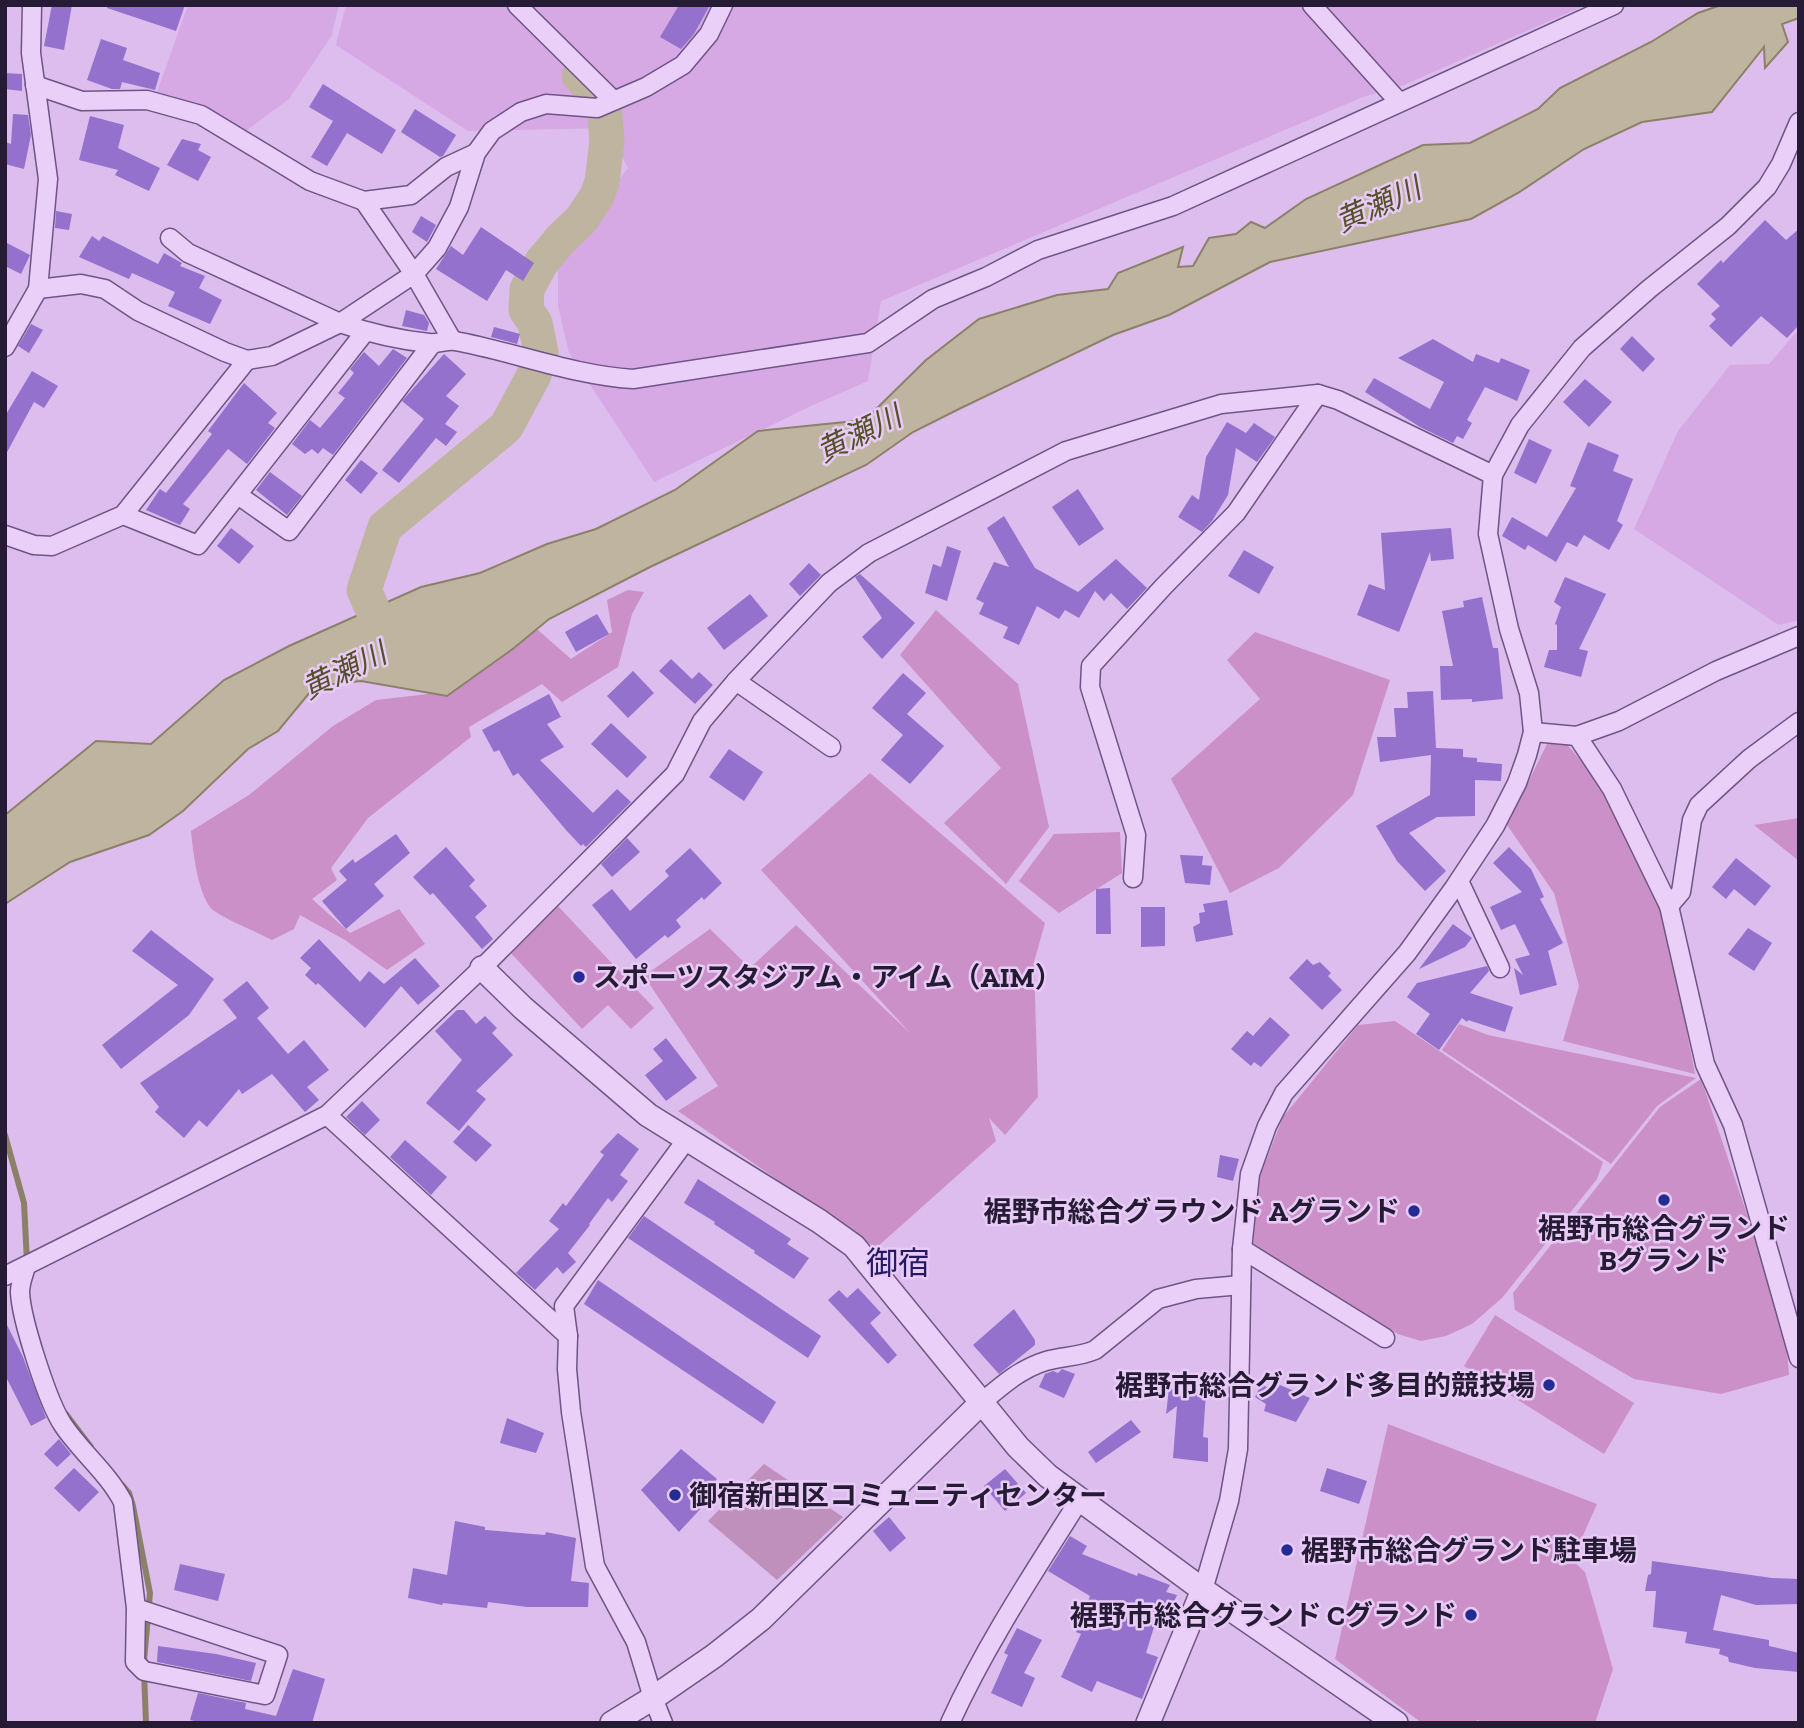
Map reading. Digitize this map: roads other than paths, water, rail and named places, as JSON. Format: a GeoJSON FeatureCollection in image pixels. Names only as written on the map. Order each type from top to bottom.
{"type":"FeatureCollection","features":[{"type":"Feature","properties":{"kind":"street"},"geometry":{"type":"LineString","coordinates":[[5,348],[37,289],[48,179],[31,53],[32,5]]}},
{"type":"Feature","properties":{"kind":"street"},"geometry":{"type":"LineString","coordinates":[[517,5],[607,103]]}},
{"type":"Feature","properties":{"kind":"street"},"geometry":{"type":"LineString","coordinates":[[37,289],[82,284],[105,289],[138,311],[225,352],[247,360],[272,356],[340,323],[414,274],[437,248],[459,208],[476,153],[492,131],[520,112],[546,104],[607,103],[646,87],[683,65],[709,34],[723,5]]}},
{"type":"Feature","properties":{"kind":"street"},"geometry":{"type":"LineString","coordinates":[[1312,5],[1399,102]]}},
{"type":"Feature","properties":{"kind":"street"},"geometry":{"type":"LineString","coordinates":[[170,238],[188,253],[365,332],[432,344],[452,340],[537,362],[611,377],[633,379],[869,344],[933,299],[986,277],[1038,250],[1173,206],[1614,5]]}},
{"type":"Feature","properties":{"kind":"street"},"geometry":{"type":"LineString","coordinates":[[35,85],[82,101],[147,100],[201,115],[310,181],[364,201],[411,195],[446,167],[476,153]]}},
{"type":"Feature","properties":{"kind":"street"},"geometry":{"type":"LineString","coordinates":[[1148,1723],[1203,1590],[1229,1501],[1238,1449],[1242,1249],[1250,1174],[1267,1126],[1284,1093],[1407,953],[1459,881],[1495,826],[1517,783],[1533,732],[1529,693],[1509,629],[1488,534],[1493,475],[1520,425],[1582,348],[1649,289],[1728,226],[1767,187],[1781,164],[1799,122]]}},
{"type":"Feature","properties":{"kind":"street"},"geometry":{"type":"LineString","coordinates":[[364,201],[414,274],[452,340]]}},
{"type":"Feature","properties":{"kind":"street"},"geometry":{"type":"LineString","coordinates":[[123,515],[198,545],[365,332]]}},
{"type":"Feature","properties":{"kind":"street"},"geometry":{"type":"LineString","coordinates":[[238,495],[289,531],[432,344]]}},
{"type":"Feature","properties":{"kind":"street"},"geometry":{"type":"LineString","coordinates":[[5,535],[34,545],[52,545],[123,515],[247,360]]}},
{"type":"Feature","properties":{"kind":"street"},"geometry":{"type":"LineString","coordinates":[[144,1611],[278,1655],[265,1695],[144,1670],[135,1662],[144,1611],[123,1502],[115,1488],[63,1426],[53,1409],[24,1316],[20,1268],[327,1115],[482,968],[675,774],[702,721],[829,583],[869,553],[1066,451],[1222,404],[1318,394],[1338,400],[1493,475]]}},
{"type":"Feature","properties":{"kind":"street"},"geometry":{"type":"LineString","coordinates":[[1133,878],[1136,835],[1090,687],[1091,666],[1236,513],[1318,394]]}},
{"type":"Feature","properties":{"kind":"street"},"geometry":{"type":"LineString","coordinates":[[1533,732],[1577,736],[1619,721],[1716,671],[1799,636]]}},
{"type":"Feature","properties":{"kind":"street"},"geometry":{"type":"LineString","coordinates":[[736,681],[831,747]]}},
{"type":"Feature","properties":{"kind":"street"},"geometry":{"type":"LineString","coordinates":[[1669,905],[1681,892],[1692,820],[1699,806],[1749,759],[1799,722]]}},
{"type":"Feature","properties":{"kind":"street"},"geometry":{"type":"LineString","coordinates":[[1577,736],[1612,789],[1669,905],[1705,1064],[1733,1125],[1796,1331],[1799,1358]]}},
{"type":"Feature","properties":{"kind":"street"},"geometry":{"type":"LineString","coordinates":[[1459,881],[1500,968]]}},
{"type":"Feature","properties":{"kind":"street"},"geometry":{"type":"LineString","coordinates":[[482,968],[626,1099],[854,1246],[1018,1447],[1048,1476],[1203,1590],[1396,1723]]}},
{"type":"Feature","properties":{"kind":"street"},"geometry":{"type":"LineString","coordinates":[[327,1115],[568,1336]]}},
{"type":"Feature","properties":{"kind":"street"},"geometry":{"type":"LineString","coordinates":[[663,1723],[636,1642],[595,1566],[571,1412],[564,1307],[687,1139]]}},
{"type":"Feature","properties":{"kind":"street"},"geometry":{"type":"LineString","coordinates":[[1242,1249],[1385,1338]]}},
{"type":"Feature","properties":{"kind":"street"},"geometry":{"type":"LineString","coordinates":[[612,1723],[653,1698],[761,1619],[981,1403],[1020,1372],[1048,1361],[1095,1350],[1158,1299],[1196,1289],[1241,1285]]}},
{"type":"Feature","properties":{"kind":"street"},"geometry":{"type":"LineString","coordinates":[[950,1723],[965,1689],[1004,1620],[1080,1499]]}},
{"type":"Feature","properties":{"kind":"water","name":"黄瀬川"},"geometry":{"type":"Polygon","coordinates":[[[1721,5],[1799,5],[1799,18],[1782,24],[1788,42],[1765,68],[1764,47],[1712,112],[1642,122],[1584,149],[1518,193],[1471,219],[1270,262],[1169,315],[1113,335],[961,408],[913,432],[866,465],[650,567],[549,619],[447,696],[361,681],[315,686],[278,731],[248,749],[183,811],[149,835],[70,862],[5,904],[5,815],[96,741],[151,744],[224,680],[289,646],[421,587],[480,573],[547,544],[596,529],[675,490],[758,431],[865,420],[926,360],[979,319],[1057,295],[1108,289],[1118,273],[1183,247],[1178,267],[1193,266],[1209,238],[1236,234],[1251,222],[1265,228],[1306,199],[1423,145],[1470,143],[1538,109],[1560,88],[1651,42],[1698,13],[1721,5]]]}},
{"type":"Feature","properties":{"kind":"waterway","name":"黄瀬川"},"geometry":{"type":"LineString","coordinates":[[390,649],[364,590],[385,527],[506,427],[534,375],[541,352],[535,323],[526,310],[527,289],[541,263],[581,220],[597,196],[602,182],[607,141],[605,116],[598,95],[579,76]]}},
{"type":"Feature","properties":{"kind":"waterway"},"geometry":{"type":"LineString","coordinates":[[5,1135],[24,1203],[27,1262]]}},
{"type":"Feature","properties":{"kind":"waterway"},"geometry":{"type":"LineString","coordinates":[[66,1414],[91,1447]]}},
{"type":"Feature","properties":{"kind":"waterway"},"geometry":{"type":"LineString","coordinates":[[122,1485],[129,1493],[133,1506],[150,1593],[144,1661]]}},
{"type":"Feature","properties":{"kind":"waterway"},"geometry":{"type":"LineString","coordinates":[[144,1672],[146,1723]]}},
{"type":"Feature","properties":{"kind":"place","name":"スポーツスタジアム・アイム（AIM）"},"geometry":{"type":"Point","coordinates":[579,977]}},
{"type":"Feature","properties":{"kind":"place","name":"裾野市総合グランド Bグランド"},"geometry":{"type":"Point","coordinates":[1664,1200]}},
{"type":"Feature","properties":{"kind":"place","name":"裾野市総合グラウンド Aグランド"},"geometry":{"type":"Point","coordinates":[1414,1211]}},
{"type":"Feature","properties":{"kind":"place","name":"裾野市総合グランド多目的競技場"},"geometry":{"type":"Point","coordinates":[1549,1385]}},
{"type":"Feature","properties":{"kind":"place","name":"御宿新田区コミュニティセンター"},"geometry":{"type":"Point","coordinates":[675,1495]}},
{"type":"Feature","properties":{"kind":"place","name":"裾野市総合グランド駐車場"},"geometry":{"type":"Point","coordinates":[1287,1550]}},
{"type":"Feature","properties":{"kind":"place","name":"裾野市総合グランド Cグランド"},"geometry":{"type":"Point","coordinates":[1471,1615]}},
{"type":"Feature","properties":{"kind":"district","name":"御宿"},"geometry":{"type":"Point","coordinates":[898,1263]}}]}
